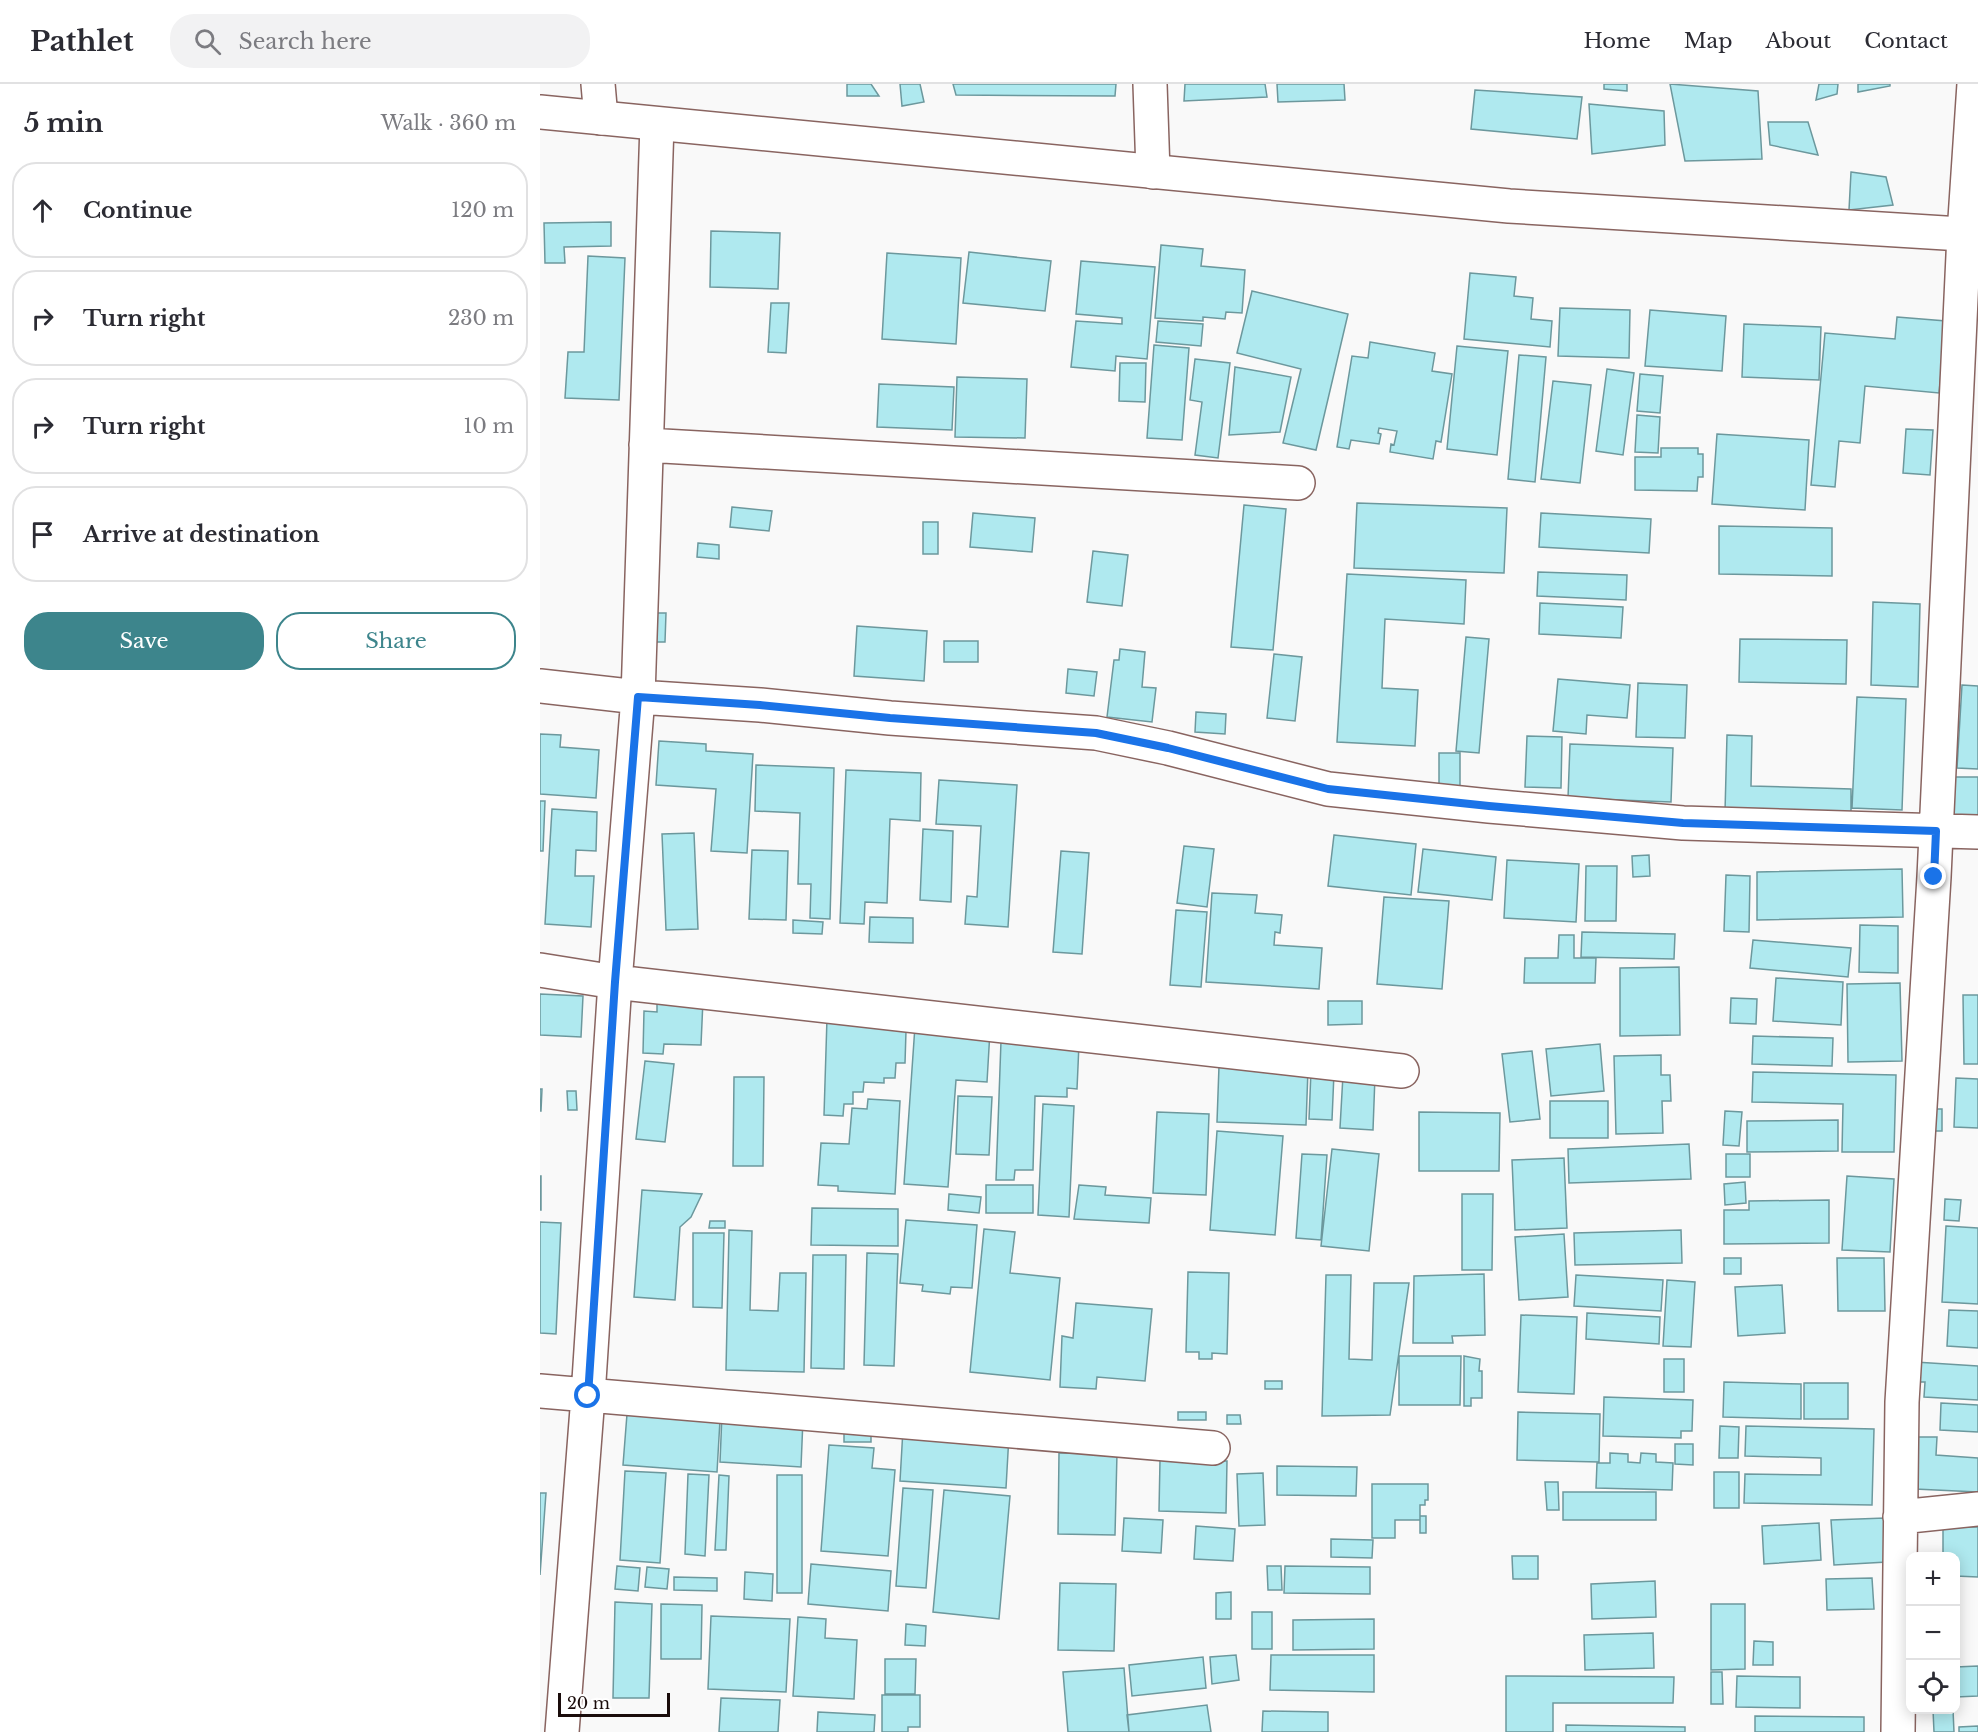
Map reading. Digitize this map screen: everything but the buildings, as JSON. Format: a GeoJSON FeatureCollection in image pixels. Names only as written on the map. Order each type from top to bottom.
{"type":"FeatureCollection","features":[{"type":"Feature","properties":{"kind":"street"},"geometry":{"type":"LineString","coordinates":[[598,84],[601,118]]}},
{"type":"Feature","properties":{"kind":"street"},"geometry":{"type":"LineString","coordinates":[[1150,84],[1153,172]]}},
{"type":"Feature","properties":{"kind":"street"},"geometry":{"type":"LineString","coordinates":[[1898,1732],[1902,1402],[1971,235],[1974,84]]}},
{"type":"Feature","properties":{"kind":"street"},"geometry":{"type":"LineString","coordinates":[[540,112],[1509,206],[1971,235]]}},
{"type":"Feature","properties":{"kind":"street"},"geometry":{"type":"LineString","coordinates":[[562,1732],[588,1396],[615,982],[638,697],[657,124]]}},
{"type":"Feature","properties":{"kind":"street"},"geometry":{"type":"LineString","coordinates":[[646,445],[1298,483]]}},
{"type":"Feature","properties":{"kind":"street"},"geometry":{"type":"LineString","coordinates":[[540,686],[638,697],[1096,733],[1168,748],[1328,789],[1489,806],[1683,823],[1978,832]]}},
{"type":"Feature","properties":{"kind":"street"},"geometry":{"type":"LineString","coordinates":[[540,970],[615,982],[1401,1071]]}},
{"type":"Feature","properties":{"kind":"street"},"geometry":{"type":"LineString","coordinates":[[540,1391],[1213,1449]]}},
{"type":"Feature","properties":{"kind":"street"},"geometry":{"type":"LineString","coordinates":[[1900,1517],[1978,1509]]}},
{"type":"Feature","properties":{"kind":"route"},"geometry":{"type":"LineString","coordinates":[[588,1396],[615,982],[638,697],[1096,733],[1168,748],[1328,789],[1489,806],[1683,823],[1936,831],[1934,877]]}}]}
